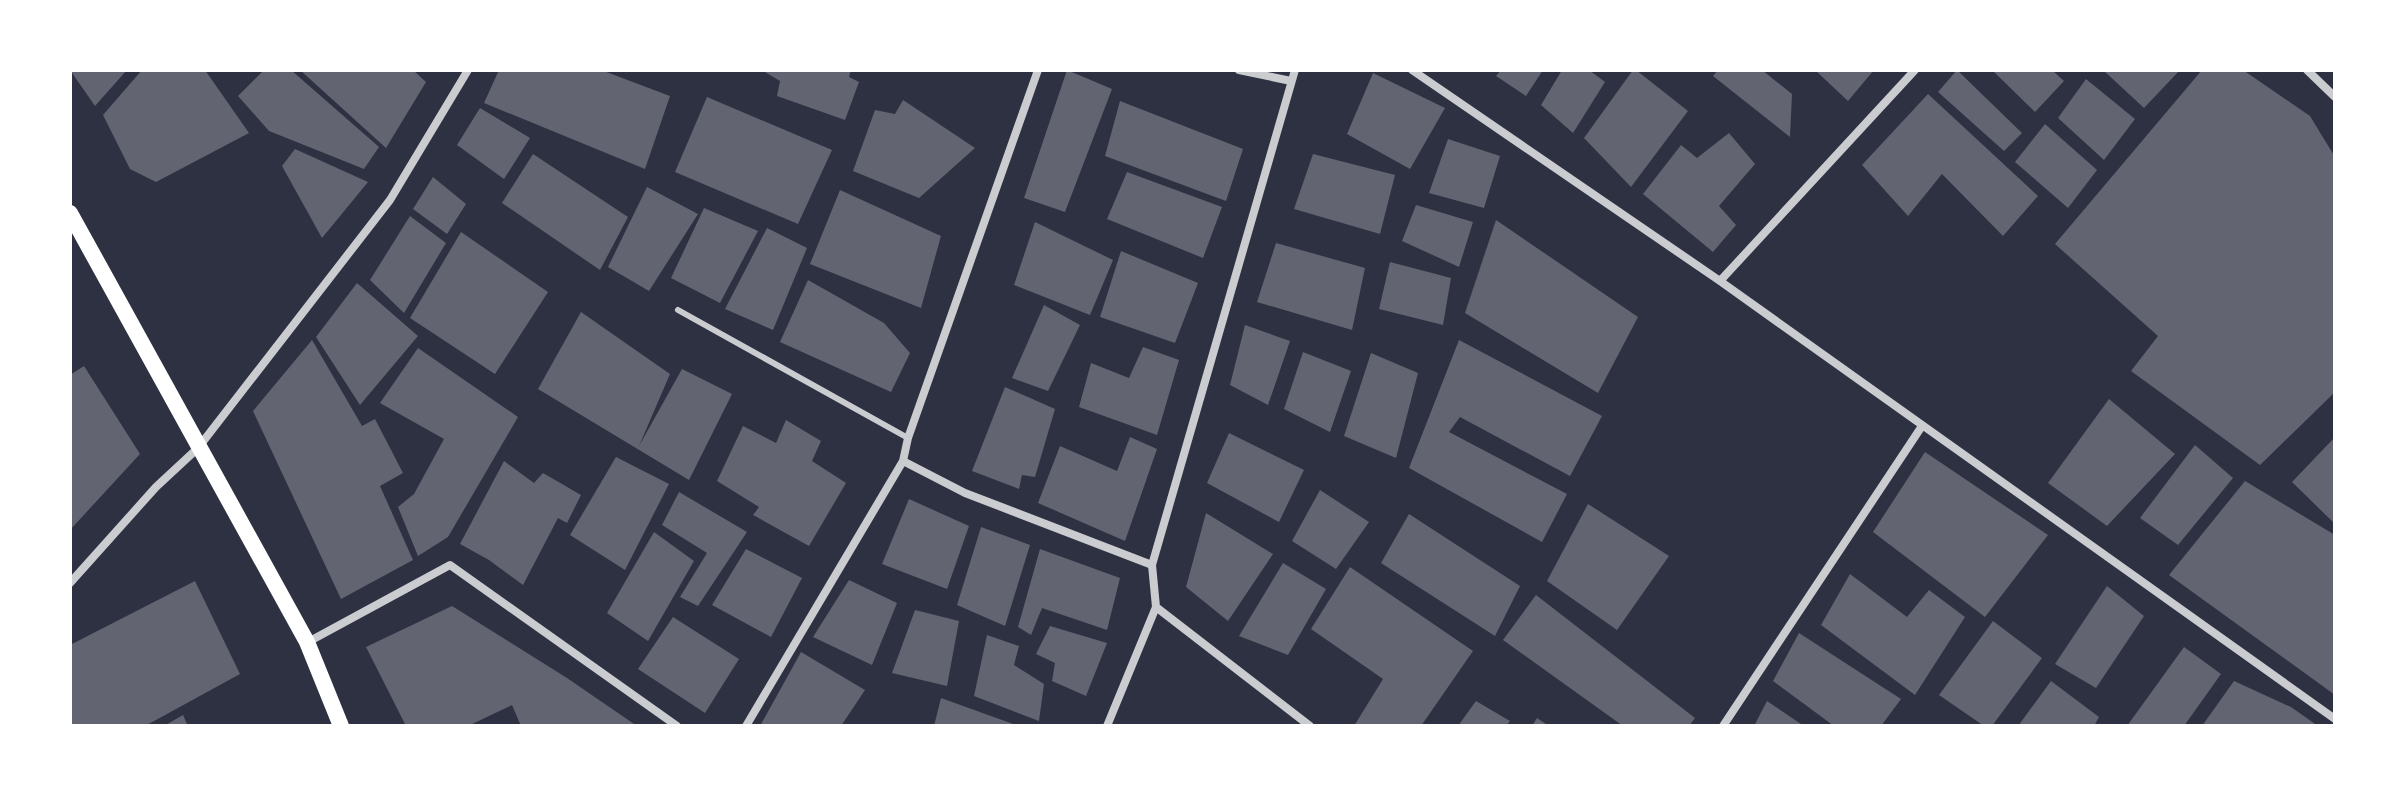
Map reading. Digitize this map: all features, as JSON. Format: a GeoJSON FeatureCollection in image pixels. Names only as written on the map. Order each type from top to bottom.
{"type":"FeatureCollection","features":[{"type":"Feature","properties":{"kind":"main road"},"geometry":{"type":"LineString","coordinates":[[70,213],[307,642],[341,726]]}},
{"type":"Feature","properties":{"kind":"street"},"geometry":{"type":"LineString","coordinates":[[70,583],[156,487],[198,448],[390,200],[468,70]]}},
{"type":"Feature","properties":{"kind":"street"},"geometry":{"type":"LineString","coordinates":[[746,726],[903,461],[908,438],[1038,70]]}},
{"type":"Feature","properties":{"kind":"street"},"geometry":{"type":"LineString","coordinates":[[1239,70],[1291,81]]}},
{"type":"Feature","properties":{"kind":"street"},"geometry":{"type":"LineString","coordinates":[[1107,726],[1156,607],[1152,565],[1295,70]]}},
{"type":"Feature","properties":{"kind":"street"},"geometry":{"type":"LineString","coordinates":[[1412,70],[1720,281],[2335,719]]}},
{"type":"Feature","properties":{"kind":"street"},"geometry":{"type":"LineString","coordinates":[[1720,281],[1915,70]]}},
{"type":"Feature","properties":{"kind":"street"},"geometry":{"type":"LineString","coordinates":[[2307,70],[2335,97]]}},
{"type":"Feature","properties":{"kind":"street"},"geometry":{"type":"LineString","coordinates":[[1723,726],[1922,426]]}},
{"type":"Feature","properties":{"kind":"street"},"geometry":{"type":"LineString","coordinates":[[903,461],[965,493],[1152,565]]}},
{"type":"Feature","properties":{"kind":"street"},"geometry":{"type":"LineString","coordinates":[[307,642],[450,565],[677,726]]}},
{"type":"Feature","properties":{"kind":"street"},"geometry":{"type":"LineString","coordinates":[[1156,607],[1310,726]]}},
{"type":"Feature","properties":{"kind":"lane"},"geometry":{"type":"LineString","coordinates":[[678,310],[908,438]]}},
{"type":"Feature","properties":{"kind":"building"},"geometry":{"type":"Polygon","coordinates":[[[70,70],[127,70],[95,106],[70,70]]]}},
{"type":"Feature","properties":{"kind":"building"},"geometry":{"type":"Polygon","coordinates":[[[142,70],[205,70],[249,133],[156,182],[130,169],[103,115],[142,70]]]}},
{"type":"Feature","properties":{"kind":"building"},"geometry":{"type":"Polygon","coordinates":[[[264,70],[291,70],[379,147],[364,169],[269,131],[238,96],[264,70]]]}},
{"type":"Feature","properties":{"kind":"building"},"geometry":{"type":"Polygon","coordinates":[[[300,70],[413,70],[426,82],[386,148],[300,70]]]}},
{"type":"Feature","properties":{"kind":"building"},"geometry":{"type":"Polygon","coordinates":[[[499,70],[601,70],[670,96],[645,169],[484,103],[499,70]]]}},
{"type":"Feature","properties":{"kind":"building"},"geometry":{"type":"Polygon","coordinates":[[[766,70],[851,70],[849,77],[859,82],[845,120],[777,96],[780,81],[766,70]]]}},
{"type":"Feature","properties":{"kind":"building"},"geometry":{"type":"Polygon","coordinates":[[[1067,70],[1112,89],[1065,212],[1024,198],[1067,70]]]}},
{"type":"Feature","properties":{"kind":"building"},"geometry":{"type":"Polygon","coordinates":[[[1501,70],[1543,70],[1526,96],[1496,76],[1501,70]]]}},
{"type":"Feature","properties":{"kind":"building"},"geometry":{"type":"Polygon","coordinates":[[[1562,70],[1589,70],[1605,82],[1573,133],[1541,105],[1562,70]]]}},
{"type":"Feature","properties":{"kind":"building"},"geometry":{"type":"Polygon","coordinates":[[[1633,70],[1688,111],[1631,187],[1584,138],[1633,70]]]}},
{"type":"Feature","properties":{"kind":"building"},"geometry":{"type":"Polygon","coordinates":[[[1718,70],[1762,70],[1792,94],[1790,137],[1713,76],[1718,70]]]}},
{"type":"Feature","properties":{"kind":"building"},"geometry":{"type":"Polygon","coordinates":[[[1815,70],[1874,70],[1848,101],[1815,70]]]}},
{"type":"Feature","properties":{"kind":"building"},"geometry":{"type":"Polygon","coordinates":[[[1957,70],[2022,133],[2004,151],[1938,92],[1957,70]]]}},
{"type":"Feature","properties":{"kind":"building"},"geometry":{"type":"Polygon","coordinates":[[[1992,70],[2052,70],[2064,81],[2035,112],[1992,70]]]}},
{"type":"Feature","properties":{"kind":"building"},"geometry":{"type":"Polygon","coordinates":[[[2103,70],[2180,70],[2144,108],[2103,70]]]}},
{"type":"Feature","properties":{"kind":"building"},"geometry":{"type":"Polygon","coordinates":[[[2202,70],[2243,70],[2310,116],[2335,157],[2335,392],[2260,465],[2131,371],[2158,336],[2055,244],[2202,70]]]}},
{"type":"Feature","properties":{"kind":"building"},"geometry":{"type":"Polygon","coordinates":[[[1373,73],[1445,108],[1410,169],[1347,134],[1373,73]]]}},
{"type":"Feature","properties":{"kind":"building"},"geometry":{"type":"Polygon","coordinates":[[[2086,79],[2135,119],[2104,160],[2058,118],[2086,79]]]}},
{"type":"Feature","properties":{"kind":"building"},"geometry":{"type":"Polygon","coordinates":[[[1928,94],[2038,196],[2003,236],[1942,174],[1908,216],[1862,165],[1928,94]]]}},
{"type":"Feature","properties":{"kind":"building"},"geometry":{"type":"Polygon","coordinates":[[[707,97],[832,150],[798,224],[675,172],[707,97]]]}},
{"type":"Feature","properties":{"kind":"building"},"geometry":{"type":"Polygon","coordinates":[[[903,100],[975,148],[919,198],[853,171],[875,110],[895,114],[903,100]]]}},
{"type":"Feature","properties":{"kind":"building"},"geometry":{"type":"Polygon","coordinates":[[[1120,101],[1243,149],[1226,201],[1105,156],[1120,101]]]}},
{"type":"Feature","properties":{"kind":"building"},"geometry":{"type":"Polygon","coordinates":[[[480,108],[530,138],[504,179],[457,145],[480,108]]]}},
{"type":"Feature","properties":{"kind":"building"},"geometry":{"type":"Polygon","coordinates":[[[2045,124],[2097,170],[2068,208],[2015,162],[2045,124]]]}},
{"type":"Feature","properties":{"kind":"building"},"geometry":{"type":"Polygon","coordinates":[[[1729,133],[1755,164],[1719,206],[1736,225],[1713,252],[1643,194],[1681,145],[1697,158],[1729,133]]]}},
{"type":"Feature","properties":{"kind":"building"},"geometry":{"type":"Polygon","coordinates":[[[1448,139],[1500,156],[1484,208],[1429,193],[1448,139]]]}},
{"type":"Feature","properties":{"kind":"building"},"geometry":{"type":"Polygon","coordinates":[[[295,149],[368,182],[322,238],[282,166],[295,149]]]}},
{"type":"Feature","properties":{"kind":"building"},"geometry":{"type":"Polygon","coordinates":[[[533,154],[628,217],[600,270],[502,203],[533,154]]]}},
{"type":"Feature","properties":{"kind":"building"},"geometry":{"type":"Polygon","coordinates":[[[1313,154],[1395,175],[1380,234],[1294,209],[1313,154]]]}},
{"type":"Feature","properties":{"kind":"building"},"geometry":{"type":"Polygon","coordinates":[[[1127,172],[1222,207],[1203,258],[1107,219],[1127,172]]]}},
{"type":"Feature","properties":{"kind":"building"},"geometry":{"type":"Polygon","coordinates":[[[433,177],[466,204],[447,234],[413,209],[433,177]]]}},
{"type":"Feature","properties":{"kind":"building"},"geometry":{"type":"Polygon","coordinates":[[[647,187],[698,214],[649,291],[608,267],[647,187]]]}},
{"type":"Feature","properties":{"kind":"building"},"geometry":{"type":"Polygon","coordinates":[[[840,190],[941,236],[921,308],[810,264],[840,190]]]}},
{"type":"Feature","properties":{"kind":"building"},"geometry":{"type":"Polygon","coordinates":[[[1416,205],[1473,222],[1459,267],[1402,241],[1416,205]]]}},
{"type":"Feature","properties":{"kind":"building"},"geometry":{"type":"Polygon","coordinates":[[[704,208],[758,231],[720,303],[671,278],[704,208]]]}},
{"type":"Feature","properties":{"kind":"building"},"geometry":{"type":"Polygon","coordinates":[[[410,216],[446,243],[404,313],[370,280],[410,216]]]}},
{"type":"Feature","properties":{"kind":"building"},"geometry":{"type":"Polygon","coordinates":[[[1496,220],[1638,317],[1598,393],[1465,313],[1496,220]]]}},
{"type":"Feature","properties":{"kind":"building"},"geometry":{"type":"Polygon","coordinates":[[[1035,222],[1113,260],[1090,315],[1014,285],[1035,222]]]}},
{"type":"Feature","properties":{"kind":"building"},"geometry":{"type":"Polygon","coordinates":[[[767,228],[807,248],[773,330],[725,309],[767,228]]]}},
{"type":"Feature","properties":{"kind":"building"},"geometry":{"type":"Polygon","coordinates":[[[461,232],[548,292],[495,374],[410,318],[461,232]]]}},
{"type":"Feature","properties":{"kind":"building"},"geometry":{"type":"Polygon","coordinates":[[[1276,243],[1365,268],[1352,330],[1257,302],[1276,243]]]}},
{"type":"Feature","properties":{"kind":"building"},"geometry":{"type":"Polygon","coordinates":[[[1121,251],[1198,283],[1175,343],[1100,317],[1121,251]]]}},
{"type":"Feature","properties":{"kind":"building"},"geometry":{"type":"Polygon","coordinates":[[[1390,262],[1451,278],[1443,325],[1379,309],[1390,262]]]}},
{"type":"Feature","properties":{"kind":"building"},"geometry":{"type":"Polygon","coordinates":[[[808,280],[884,323],[910,353],[891,392],[780,342],[808,280]]]}},
{"type":"Feature","properties":{"kind":"building"},"geometry":{"type":"Polygon","coordinates":[[[357,283],[418,336],[360,405],[316,337],[357,283]]]}},
{"type":"Feature","properties":{"kind":"building"},"geometry":{"type":"Polygon","coordinates":[[[1044,305],[1080,325],[1048,391],[1012,378],[1044,305]]]}},
{"type":"Feature","properties":{"kind":"building"},"geometry":{"type":"Polygon","coordinates":[[[581,312],[670,374],[639,446],[682,369],[732,394],[689,480],[538,389],[581,312]]]}},
{"type":"Feature","properties":{"kind":"building"},"geometry":{"type":"Polygon","coordinates":[[[1245,325],[1290,341],[1268,405],[1230,385],[1245,325]]]}},
{"type":"Feature","properties":{"kind":"building"},"geometry":{"type":"Polygon","coordinates":[[[312,340],[362,426],[375,419],[403,473],[380,486],[413,560],[341,599],[253,411],[312,340]]]}},
{"type":"Feature","properties":{"kind":"building"},"geometry":{"type":"Polygon","coordinates":[[[1459,340],[1602,416],[1570,476],[1460,417],[1449,432],[1567,494],[1542,542],[1409,468],[1459,340]]]}},
{"type":"Feature","properties":{"kind":"building"},"geometry":{"type":"Polygon","coordinates":[[[1143,347],[1179,360],[1157,435],[1079,407],[1091,363],[1129,378],[1143,347]]]}},
{"type":"Feature","properties":{"kind":"building"},"geometry":{"type":"Polygon","coordinates":[[[418,348],[518,417],[448,537],[418,556],[398,507],[414,494],[444,439],[380,403],[418,348]]]}},
{"type":"Feature","properties":{"kind":"building"},"geometry":{"type":"Polygon","coordinates":[[[1303,352],[1351,371],[1330,432],[1284,409],[1303,352]]]}},
{"type":"Feature","properties":{"kind":"building"},"geometry":{"type":"Polygon","coordinates":[[[1371,353],[1418,373],[1396,458],[1344,436],[1371,353]]]}},
{"type":"Feature","properties":{"kind":"building"},"geometry":{"type":"Polygon","coordinates":[[[84,366],[140,454],[70,530],[70,375],[84,366]]]}},
{"type":"Feature","properties":{"kind":"building"},"geometry":{"type":"Polygon","coordinates":[[[1005,387],[1055,409],[1035,477],[1022,475],[1019,489],[972,471],[1005,387]]]}},
{"type":"Feature","properties":{"kind":"building"},"geometry":{"type":"Polygon","coordinates":[[[2109,399],[2175,454],[2107,526],[2048,483],[2109,399]]]}},
{"type":"Feature","properties":{"kind":"building"},"geometry":{"type":"Polygon","coordinates":[[[786,420],[821,441],[812,461],[846,483],[809,546],[753,515],[759,507],[717,481],[743,426],[776,443],[786,420]]]}},
{"type":"Feature","properties":{"kind":"building"},"geometry":{"type":"Polygon","coordinates":[[[1229,433],[1304,470],[1279,522],[1207,483],[1229,433]]]}},
{"type":"Feature","properties":{"kind":"building"},"geometry":{"type":"Polygon","coordinates":[[[1130,437],[1157,449],[1125,541],[1038,503],[1060,446],[1117,471],[1130,437]]]}},
{"type":"Feature","properties":{"kind":"building"},"geometry":{"type":"Polygon","coordinates":[[[2335,437],[2335,524],[2292,482],[2335,437]]]}},
{"type":"Feature","properties":{"kind":"building"},"geometry":{"type":"Polygon","coordinates":[[[2195,445],[2233,478],[2178,545],[2140,518],[2195,445]]]}},
{"type":"Feature","properties":{"kind":"building"},"geometry":{"type":"Polygon","coordinates":[[[1925,452],[2048,535],[1985,617],[1873,532],[1925,452]]]}},
{"type":"Feature","properties":{"kind":"building"},"geometry":{"type":"Polygon","coordinates":[[[616,457],[669,484],[625,570],[570,535],[616,457]]]}},
{"type":"Feature","properties":{"kind":"building"},"geometry":{"type":"Polygon","coordinates":[[[504,461],[534,483],[543,473],[581,495],[567,523],[558,518],[523,585],[489,560],[460,544],[504,461]]]}},
{"type":"Feature","properties":{"kind":"building"},"geometry":{"type":"Polygon","coordinates":[[[2245,481],[2335,535],[2335,695],[2169,575],[2245,481]]]}},
{"type":"Feature","properties":{"kind":"building"},"geometry":{"type":"Polygon","coordinates":[[[1320,490],[1369,522],[1336,569],[1292,541],[1320,490]]]}},
{"type":"Feature","properties":{"kind":"building"},"geometry":{"type":"Polygon","coordinates":[[[679,492],[747,532],[698,606],[680,597],[707,553],[662,525],[679,492]]]}},
{"type":"Feature","properties":{"kind":"building"},"geometry":{"type":"Polygon","coordinates":[[[909,499],[969,526],[947,589],[882,564],[909,499]]]}},
{"type":"Feature","properties":{"kind":"building"},"geometry":{"type":"Polygon","coordinates":[[[1588,504],[1669,556],[1617,630],[1547,581],[1588,504]]]}},
{"type":"Feature","properties":{"kind":"building"},"geometry":{"type":"Polygon","coordinates":[[[1206,513],[1273,554],[1228,621],[1186,587],[1206,513]]]}},
{"type":"Feature","properties":{"kind":"building"},"geometry":{"type":"Polygon","coordinates":[[[1409,514],[1520,586],[1495,636],[1381,563],[1409,514]]]}},
{"type":"Feature","properties":{"kind":"building"},"geometry":{"type":"Polygon","coordinates":[[[981,527],[1030,545],[1005,626],[957,605],[981,527]]]}},
{"type":"Feature","properties":{"kind":"building"},"geometry":{"type":"Polygon","coordinates":[[[654,532],[694,561],[648,641],[607,613],[654,532]]]}},
{"type":"Feature","properties":{"kind":"building"},"geometry":{"type":"Polygon","coordinates":[[[746,549],[802,578],[771,637],[712,605],[746,549]]]}},
{"type":"Feature","properties":{"kind":"building"},"geometry":{"type":"Polygon","coordinates":[[[1040,549],[1120,578],[1107,630],[1042,608],[1031,635],[1018,627],[1040,549]]]}},
{"type":"Feature","properties":{"kind":"building"},"geometry":{"type":"Polygon","coordinates":[[[1283,563],[1326,589],[1288,655],[1239,636],[1283,563]]]}},
{"type":"Feature","properties":{"kind":"building"},"geometry":{"type":"Polygon","coordinates":[[[1350,567],[1473,651],[1421,726],[1354,726],[1383,679],[1311,629],[1350,567]]]}},
{"type":"Feature","properties":{"kind":"building"},"geometry":{"type":"Polygon","coordinates":[[[1850,574],[1907,617],[1929,590],[1965,617],[1915,695],[1821,625],[1850,574]]]}},
{"type":"Feature","properties":{"kind":"building"},"geometry":{"type":"Polygon","coordinates":[[[849,580],[897,603],[872,665],[813,637],[849,580]]]}},
{"type":"Feature","properties":{"kind":"building"},"geometry":{"type":"Polygon","coordinates":[[[195,581],[240,674],[145,726],[70,726],[70,645],[195,581]]]}},
{"type":"Feature","properties":{"kind":"building"},"geometry":{"type":"Polygon","coordinates":[[[2107,586],[2144,616],[2096,688],[2055,664],[2107,586]]]}},
{"type":"Feature","properties":{"kind":"building"},"geometry":{"type":"Polygon","coordinates":[[[1536,595],[1695,718],[1689,726],[1623,726],[1503,640],[1536,595]]]}},
{"type":"Feature","properties":{"kind":"building"},"geometry":{"type":"Polygon","coordinates":[[[452,606],[637,726],[521,726],[512,705],[468,726],[406,726],[366,647],[452,606]]]}},
{"type":"Feature","properties":{"kind":"building"},"geometry":{"type":"Polygon","coordinates":[[[915,610],[959,621],[947,686],[892,673],[915,610]]]}},
{"type":"Feature","properties":{"kind":"building"},"geometry":{"type":"Polygon","coordinates":[[[673,617],[739,659],[705,713],[638,669],[673,617]]]}},
{"type":"Feature","properties":{"kind":"building"},"geometry":{"type":"Polygon","coordinates":[[[1993,621],[2042,658],[1992,726],[1984,726],[1939,695],[1993,621]]]}},
{"type":"Feature","properties":{"kind":"building"},"geometry":{"type":"Polygon","coordinates":[[[1050,626],[1107,643],[1086,696],[1052,681],[1055,663],[1036,654],[1050,626]]]}},
{"type":"Feature","properties":{"kind":"building"},"geometry":{"type":"Polygon","coordinates":[[[1799,633],[1901,699],[1881,726],[1834,726],[1773,681],[1799,633]]]}},
{"type":"Feature","properties":{"kind":"building"},"geometry":{"type":"Polygon","coordinates":[[[987,635],[1019,646],[1014,665],[1044,684],[1039,721],[974,696],[987,635]]]}},
{"type":"Feature","properties":{"kind":"building"},"geometry":{"type":"Polygon","coordinates":[[[2184,647],[2221,674],[2184,726],[2127,726],[2184,647]]]}},
{"type":"Feature","properties":{"kind":"building"},"geometry":{"type":"Polygon","coordinates":[[[801,652],[865,690],[841,726],[760,726],[801,652]]]}},
{"type":"Feature","properties":{"kind":"building"},"geometry":{"type":"Polygon","coordinates":[[[2051,681],[2099,717],[2094,726],[2018,726],[2051,681]]]}},
{"type":"Feature","properties":{"kind":"building"},"geometry":{"type":"Polygon","coordinates":[[[2234,681],[2291,707],[2318,726],[2202,726],[2234,681]]]}},
{"type":"Feature","properties":{"kind":"building"},"geometry":{"type":"Polygon","coordinates":[[[941,698],[1019,726],[934,726],[941,698]]]}},
{"type":"Feature","properties":{"kind":"building"},"geometry":{"type":"Polygon","coordinates":[[[1476,701],[1510,721],[1506,726],[1458,726],[1476,701]]]}},
{"type":"Feature","properties":{"kind":"building"},"geometry":{"type":"Polygon","coordinates":[[[1767,701],[1804,726],[1754,726],[1767,701]]]}},
{"type":"Feature","properties":{"kind":"building"},"geometry":{"type":"Polygon","coordinates":[[[183,715],[188,726],[164,726],[183,715]]]}},
{"type":"Feature","properties":{"kind":"building"},"geometry":{"type":"Polygon","coordinates":[[[1537,718],[1549,726],[1532,726],[1537,718]]]}}]}
